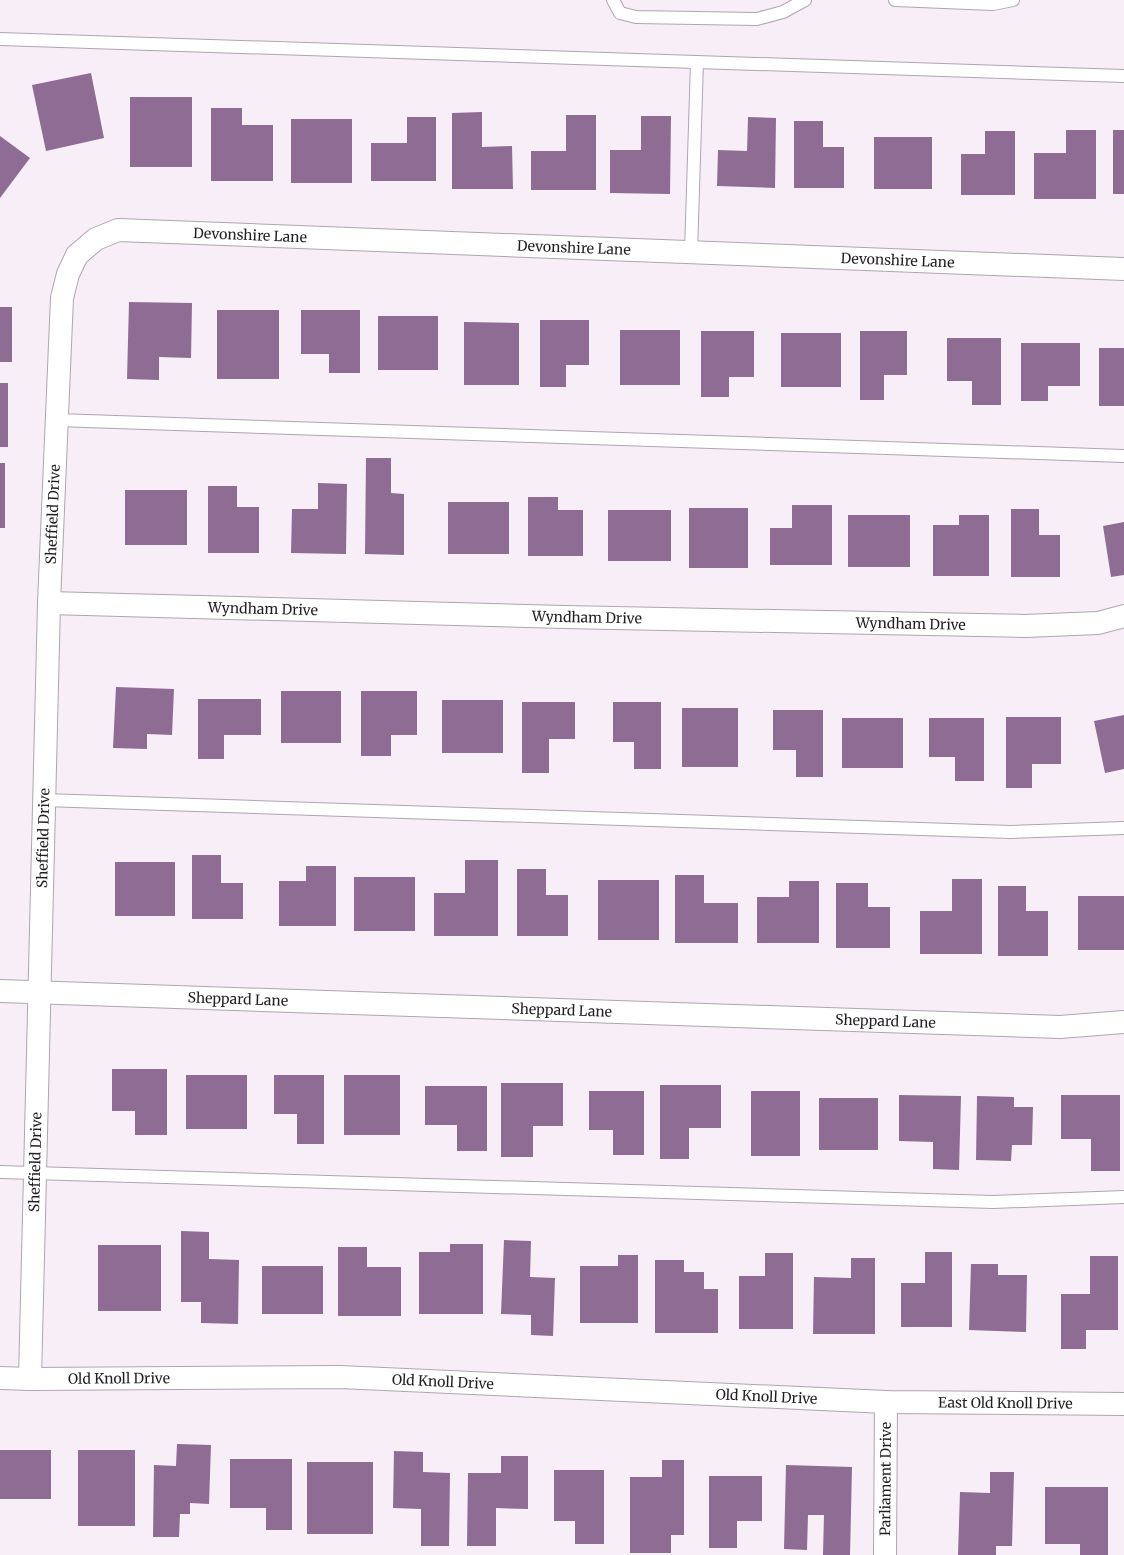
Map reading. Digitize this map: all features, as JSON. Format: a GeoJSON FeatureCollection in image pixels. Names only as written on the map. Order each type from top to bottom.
{"type":"FeatureCollection","features":[{"type":"Feature","properties":{"kind":"street","name":"Devonshire Lane"},"geometry":{"type":"LineString","coordinates":[[62,298],[68,274],[77,255],[96,239],[118,230],[1124,269]]}},
{"type":"Feature","properties":{"kind":"street","name":"Sheffield Drive"},"geometry":{"type":"LineString","coordinates":[[30,1379],[49,603],[62,298]]}},
{"type":"Feature","properties":{"kind":"street","name":"Wyndham Drive"},"geometry":{"type":"LineString","coordinates":[[49,603],[580,617],[1025,626],[1098,623],[1124,616]]}},
{"type":"Feature","properties":{"kind":"street","name":"Sheppard Lane"},"geometry":{"type":"LineString","coordinates":[[0,991],[1060,1027],[1124,1022]]}},
{"type":"Feature","properties":{"kind":"street","name":"Old Knoll Drive"},"geometry":{"type":"LineString","coordinates":[[0,1378],[340,1377],[886,1402]]}},
{"type":"Feature","properties":{"kind":"street","name":"East Old Knoll Drive"},"geometry":{"type":"LineString","coordinates":[[886,1402],[1124,1404]]}},
{"type":"Feature","properties":{"kind":"street","name":"Parliament Drive"},"geometry":{"type":"LineString","coordinates":[[885,1555],[886,1402]]}},
{"type":"Feature","properties":{"kind":"lane"},"geometry":{"type":"LineString","coordinates":[[613,0],[620,13],[636,17],[757,19],[783,12],[805,0]]}},
{"type":"Feature","properties":{"kind":"lane"},"geometry":{"type":"LineString","coordinates":[[895,0],[993,4],[1013,0]]}},
{"type":"Feature","properties":{"kind":"lane"},"geometry":{"type":"LineString","coordinates":[[0,39],[1124,76]]}},
{"type":"Feature","properties":{"kind":"lane"},"geometry":{"type":"LineString","coordinates":[[691,252],[697,62]]}},
{"type":"Feature","properties":{"kind":"lane"},"geometry":{"type":"LineString","coordinates":[[57,420],[1124,456]]}},
{"type":"Feature","properties":{"kind":"lane"},"geometry":{"type":"LineString","coordinates":[[44,800],[1011,832],[1124,828]]}},
{"type":"Feature","properties":{"kind":"lane"},"geometry":{"type":"LineString","coordinates":[[0,1172],[993,1202],[1124,1197]]}},
{"type":"Feature","properties":{"kind":"building"},"geometry":{"type":"Polygon","coordinates":[[[91,73],[104,138],[46,151],[32,85],[91,73]]]}},
{"type":"Feature","properties":{"kind":"building"},"geometry":{"type":"Polygon","coordinates":[[[130,97],[192,97],[192,167],[130,167],[130,97]]]}},
{"type":"Feature","properties":{"kind":"building"},"geometry":{"type":"Polygon","coordinates":[[[211,108],[242,108],[242,125],[273,125],[273,181],[211,181],[211,108]]]}},
{"type":"Feature","properties":{"kind":"building"},"geometry":{"type":"Polygon","coordinates":[[[482,112],[482,147],[512,146],[513,189],[452,189],[452,113],[482,112]]]}},
{"type":"Feature","properties":{"kind":"building"},"geometry":{"type":"Polygon","coordinates":[[[566,115],[596,115],[596,190],[531,190],[531,151],[566,151],[566,115]]]}},
{"type":"Feature","properties":{"kind":"building"},"geometry":{"type":"Polygon","coordinates":[[[641,116],[671,116],[670,194],[610,193],[610,150],[641,150],[641,116]]]}},
{"type":"Feature","properties":{"kind":"building"},"geometry":{"type":"Polygon","coordinates":[[[407,117],[436,117],[436,181],[371,181],[371,143],[407,143],[407,117]]]}},
{"type":"Feature","properties":{"kind":"building"},"geometry":{"type":"Polygon","coordinates":[[[748,117],[776,118],[775,188],[717,186],[718,150],[747,151],[748,117]]]}},
{"type":"Feature","properties":{"kind":"building"},"geometry":{"type":"Polygon","coordinates":[[[291,119],[352,119],[352,183],[291,183],[291,119]]]}},
{"type":"Feature","properties":{"kind":"building"},"geometry":{"type":"Polygon","coordinates":[[[794,121],[823,121],[823,147],[844,147],[844,188],[794,188],[794,121]]]}},
{"type":"Feature","properties":{"kind":"building"},"geometry":{"type":"Polygon","coordinates":[[[1066,130],[1096,130],[1096,199],[1034,199],[1034,153],[1066,153],[1066,130]]]}},
{"type":"Feature","properties":{"kind":"building"},"geometry":{"type":"Polygon","coordinates":[[[1113,130],[1124,130],[1124,194],[1113,194],[1113,130]]]}},
{"type":"Feature","properties":{"kind":"building"},"geometry":{"type":"Polygon","coordinates":[[[985,131],[1015,131],[1015,195],[961,195],[961,154],[985,154],[985,131]]]}},
{"type":"Feature","properties":{"kind":"building"},"geometry":{"type":"Polygon","coordinates":[[[0,136],[30,158],[0,198],[0,136]]]}},
{"type":"Feature","properties":{"kind":"building"},"geometry":{"type":"Polygon","coordinates":[[[874,137],[932,137],[932,189],[874,189],[874,137]]]}},
{"type":"Feature","properties":{"kind":"building"},"geometry":{"type":"Polygon","coordinates":[[[129,302],[192,303],[191,358],[159,357],[159,380],[127,379],[129,302]]]}},
{"type":"Feature","properties":{"kind":"building"},"geometry":{"type":"Polygon","coordinates":[[[0,307],[12,307],[12,362],[0,362],[0,307]]]}},
{"type":"Feature","properties":{"kind":"building"},"geometry":{"type":"Polygon","coordinates":[[[217,310],[279,310],[279,379],[217,379],[217,310]]]}},
{"type":"Feature","properties":{"kind":"building"},"geometry":{"type":"Polygon","coordinates":[[[301,310],[360,310],[360,373],[329,373],[329,354],[301,354],[301,310]]]}},
{"type":"Feature","properties":{"kind":"building"},"geometry":{"type":"Polygon","coordinates":[[[378,316],[438,316],[438,370],[378,370],[378,316]]]}},
{"type":"Feature","properties":{"kind":"building"},"geometry":{"type":"Polygon","coordinates":[[[540,320],[589,320],[589,365],[566,365],[566,387],[540,387],[540,320]]]}},
{"type":"Feature","properties":{"kind":"building"},"geometry":{"type":"Polygon","coordinates":[[[464,322],[519,323],[519,385],[464,385],[464,322]]]}},
{"type":"Feature","properties":{"kind":"building"},"geometry":{"type":"Polygon","coordinates":[[[620,330],[680,330],[680,385],[620,385],[620,330]]]}},
{"type":"Feature","properties":{"kind":"building"},"geometry":{"type":"Polygon","coordinates":[[[701,331],[754,331],[754,377],[729,377],[729,397],[701,397],[701,331]]]}},
{"type":"Feature","properties":{"kind":"building"},"geometry":{"type":"Polygon","coordinates":[[[860,331],[907,331],[907,375],[884,375],[884,400],[860,400],[860,331]]]}},
{"type":"Feature","properties":{"kind":"building"},"geometry":{"type":"Polygon","coordinates":[[[781,333],[841,333],[841,387],[781,387],[781,333]]]}},
{"type":"Feature","properties":{"kind":"building"},"geometry":{"type":"Polygon","coordinates":[[[947,338],[1001,338],[1001,405],[972,405],[972,381],[947,381],[947,338]]]}},
{"type":"Feature","properties":{"kind":"building"},"geometry":{"type":"Polygon","coordinates":[[[1021,343],[1080,343],[1080,386],[1048,386],[1048,401],[1021,401],[1021,343]]]}},
{"type":"Feature","properties":{"kind":"building"},"geometry":{"type":"Polygon","coordinates":[[[1099,348],[1124,348],[1124,406],[1099,406],[1099,348]]]}},
{"type":"Feature","properties":{"kind":"building"},"geometry":{"type":"Polygon","coordinates":[[[0,383],[8,383],[8,447],[0,447],[0,383]]]}},
{"type":"Feature","properties":{"kind":"building"},"geometry":{"type":"Polygon","coordinates":[[[366,458],[391,458],[391,493],[404,494],[404,555],[365,554],[366,458]]]}},
{"type":"Feature","properties":{"kind":"building"},"geometry":{"type":"Polygon","coordinates":[[[0,463],[5,463],[5,528],[0,528],[0,463]]]}},
{"type":"Feature","properties":{"kind":"building"},"geometry":{"type":"Polygon","coordinates":[[[318,483],[347,484],[346,554],[291,553],[292,509],[318,509],[318,483]]]}},
{"type":"Feature","properties":{"kind":"building"},"geometry":{"type":"Polygon","coordinates":[[[208,486],[237,486],[237,507],[259,507],[259,553],[208,553],[208,486]]]}},
{"type":"Feature","properties":{"kind":"building"},"geometry":{"type":"Polygon","coordinates":[[[125,490],[187,490],[187,545],[125,545],[125,490]]]}},
{"type":"Feature","properties":{"kind":"building"},"geometry":{"type":"Polygon","coordinates":[[[528,497],[558,497],[558,510],[583,510],[583,556],[528,556],[528,497]]]}},
{"type":"Feature","properties":{"kind":"building"},"geometry":{"type":"Polygon","coordinates":[[[448,502],[509,502],[509,554],[448,554],[448,502]]]}},
{"type":"Feature","properties":{"kind":"building"},"geometry":{"type":"Polygon","coordinates":[[[792,505],[832,505],[832,565],[770,565],[770,528],[792,528],[792,505]]]}},
{"type":"Feature","properties":{"kind":"building"},"geometry":{"type":"Polygon","coordinates":[[[689,508],[748,508],[748,568],[689,568],[689,508]]]}},
{"type":"Feature","properties":{"kind":"building"},"geometry":{"type":"Polygon","coordinates":[[[1011,509],[1039,509],[1039,535],[1060,535],[1060,577],[1011,577],[1011,509]]]}},
{"type":"Feature","properties":{"kind":"building"},"geometry":{"type":"Polygon","coordinates":[[[608,510],[671,510],[671,561],[608,561],[608,510]]]}},
{"type":"Feature","properties":{"kind":"building"},"geometry":{"type":"Polygon","coordinates":[[[848,515],[910,515],[910,567],[848,567],[848,515]]]}},
{"type":"Feature","properties":{"kind":"building"},"geometry":{"type":"Polygon","coordinates":[[[959,515],[989,515],[989,576],[933,576],[933,525],[959,525],[959,515]]]}},
{"type":"Feature","properties":{"kind":"building"},"geometry":{"type":"Polygon","coordinates":[[[1124,522],[1124,575],[1111,577],[1103,526],[1124,522]]]}},
{"type":"Feature","properties":{"kind":"building"},"geometry":{"type":"Polygon","coordinates":[[[116,687],[174,689],[172,735],[147,734],[147,749],[113,748],[116,687]]]}},
{"type":"Feature","properties":{"kind":"building"},"geometry":{"type":"Polygon","coordinates":[[[281,691],[341,691],[341,743],[281,743],[281,691]]]}},
{"type":"Feature","properties":{"kind":"building"},"geometry":{"type":"Polygon","coordinates":[[[361,691],[417,691],[417,735],[391,735],[391,756],[361,756],[361,691]]]}},
{"type":"Feature","properties":{"kind":"building"},"geometry":{"type":"Polygon","coordinates":[[[198,699],[261,699],[261,735],[224,735],[224,759],[198,759],[198,699]]]}},
{"type":"Feature","properties":{"kind":"building"},"geometry":{"type":"Polygon","coordinates":[[[442,700],[503,700],[503,753],[442,753],[442,700]]]}},
{"type":"Feature","properties":{"kind":"building"},"geometry":{"type":"Polygon","coordinates":[[[522,702],[575,702],[575,739],[549,739],[549,773],[522,773],[522,702]]]}},
{"type":"Feature","properties":{"kind":"building"},"geometry":{"type":"Polygon","coordinates":[[[613,702],[661,702],[661,769],[634,769],[634,742],[613,742],[613,702]]]}},
{"type":"Feature","properties":{"kind":"building"},"geometry":{"type":"Polygon","coordinates":[[[682,708],[738,708],[738,767],[682,767],[682,708]]]}},
{"type":"Feature","properties":{"kind":"building"},"geometry":{"type":"Polygon","coordinates":[[[773,710],[823,710],[823,777],[796,777],[796,750],[773,750],[773,710]]]}},
{"type":"Feature","properties":{"kind":"building"},"geometry":{"type":"Polygon","coordinates":[[[1124,715],[1124,769],[1105,773],[1094,721],[1124,715]]]}},
{"type":"Feature","properties":{"kind":"building"},"geometry":{"type":"Polygon","coordinates":[[[1006,717],[1061,717],[1061,764],[1032,764],[1032,788],[1006,788],[1006,717]]]}},
{"type":"Feature","properties":{"kind":"building"},"geometry":{"type":"Polygon","coordinates":[[[842,718],[903,718],[903,768],[842,768],[842,718]]]}},
{"type":"Feature","properties":{"kind":"building"},"geometry":{"type":"Polygon","coordinates":[[[929,718],[984,718],[984,781],[955,781],[955,757],[929,757],[929,718]]]}},
{"type":"Feature","properties":{"kind":"building"},"geometry":{"type":"Polygon","coordinates":[[[192,855],[221,855],[221,883],[243,883],[243,919],[192,919],[192,855]]]}},
{"type":"Feature","properties":{"kind":"building"},"geometry":{"type":"Polygon","coordinates":[[[465,860],[498,860],[498,936],[434,936],[434,893],[465,893],[465,860]]]}},
{"type":"Feature","properties":{"kind":"building"},"geometry":{"type":"Polygon","coordinates":[[[115,862],[175,862],[175,916],[115,916],[115,862]]]}},
{"type":"Feature","properties":{"kind":"building"},"geometry":{"type":"Polygon","coordinates":[[[306,866],[336,866],[336,926],[279,926],[279,881],[306,881],[306,866]]]}},
{"type":"Feature","properties":{"kind":"building"},"geometry":{"type":"Polygon","coordinates":[[[517,869],[546,869],[546,895],[568,895],[568,936],[517,936],[517,869]]]}},
{"type":"Feature","properties":{"kind":"building"},"geometry":{"type":"Polygon","coordinates":[[[675,875],[704,875],[704,903],[738,903],[738,943],[675,943],[675,875]]]}},
{"type":"Feature","properties":{"kind":"building"},"geometry":{"type":"Polygon","coordinates":[[[354,877],[415,877],[415,931],[354,931],[354,877]]]}},
{"type":"Feature","properties":{"kind":"building"},"geometry":{"type":"Polygon","coordinates":[[[952,879],[982,879],[982,954],[920,954],[920,911],[952,911],[952,879]]]}},
{"type":"Feature","properties":{"kind":"building"},"geometry":{"type":"Polygon","coordinates":[[[598,880],[659,880],[659,940],[598,940],[598,880]]]}},
{"type":"Feature","properties":{"kind":"building"},"geometry":{"type":"Polygon","coordinates":[[[789,881],[819,881],[819,943],[757,943],[757,897],[789,897],[789,881]]]}},
{"type":"Feature","properties":{"kind":"building"},"geometry":{"type":"Polygon","coordinates":[[[836,883],[868,883],[868,907],[890,907],[890,948],[836,948],[836,883]]]}},
{"type":"Feature","properties":{"kind":"building"},"geometry":{"type":"Polygon","coordinates":[[[998,886],[1026,886],[1026,911],[1048,911],[1048,956],[998,956],[998,886]]]}},
{"type":"Feature","properties":{"kind":"building"},"geometry":{"type":"Polygon","coordinates":[[[1078,896],[1124,896],[1124,950],[1078,950],[1078,896]]]}},
{"type":"Feature","properties":{"kind":"building"},"geometry":{"type":"Polygon","coordinates":[[[112,1069],[167,1069],[167,1135],[135,1135],[135,1111],[112,1111],[112,1069]]]}},
{"type":"Feature","properties":{"kind":"building"},"geometry":{"type":"Polygon","coordinates":[[[186,1075],[247,1075],[247,1129],[186,1129],[186,1075]]]}},
{"type":"Feature","properties":{"kind":"building"},"geometry":{"type":"Polygon","coordinates":[[[274,1075],[324,1075],[324,1144],[297,1144],[297,1114],[274,1114],[274,1075]]]}},
{"type":"Feature","properties":{"kind":"building"},"geometry":{"type":"Polygon","coordinates":[[[344,1075],[400,1075],[400,1135],[344,1135],[344,1075]]]}},
{"type":"Feature","properties":{"kind":"building"},"geometry":{"type":"Polygon","coordinates":[[[501,1083],[563,1083],[563,1126],[533,1126],[533,1157],[501,1157],[501,1083]]]}},
{"type":"Feature","properties":{"kind":"building"},"geometry":{"type":"Polygon","coordinates":[[[660,1085],[721,1085],[721,1128],[689,1128],[689,1159],[660,1159],[660,1085]]]}},
{"type":"Feature","properties":{"kind":"building"},"geometry":{"type":"Polygon","coordinates":[[[425,1086],[487,1086],[487,1151],[457,1151],[457,1125],[425,1125],[425,1086]]]}},
{"type":"Feature","properties":{"kind":"building"},"geometry":{"type":"Polygon","coordinates":[[[589,1091],[644,1091],[644,1155],[613,1155],[613,1130],[589,1130],[589,1091]]]}},
{"type":"Feature","properties":{"kind":"building"},"geometry":{"type":"Polygon","coordinates":[[[751,1091],[800,1091],[800,1156],[751,1156],[751,1091]]]}},
{"type":"Feature","properties":{"kind":"building"},"geometry":{"type":"Polygon","coordinates":[[[899,1095],[961,1096],[959,1170],[933,1169],[933,1142],[899,1141],[899,1095]]]}},
{"type":"Feature","properties":{"kind":"building"},"geometry":{"type":"Polygon","coordinates":[[[1061,1095],[1120,1095],[1120,1171],[1091,1171],[1091,1139],[1061,1139],[1061,1095]]]}},
{"type":"Feature","properties":{"kind":"building"},"geometry":{"type":"Polygon","coordinates":[[[977,1096],[1014,1097],[1014,1107],[1033,1107],[1032,1145],[1012,1145],[1011,1161],[976,1160],[977,1096]]]}},
{"type":"Feature","properties":{"kind":"building"},"geometry":{"type":"Polygon","coordinates":[[[819,1098],[878,1098],[878,1150],[819,1150],[819,1098]]]}},
{"type":"Feature","properties":{"kind":"building"},"geometry":{"type":"Polygon","coordinates":[[[181,1231],[209,1232],[209,1259],[239,1260],[238,1324],[201,1323],[201,1302],[181,1302],[181,1231]]]}},
{"type":"Feature","properties":{"kind":"building"},"geometry":{"type":"Polygon","coordinates":[[[504,1240],[531,1241],[530,1277],[555,1278],[553,1336],[531,1335],[531,1315],[501,1314],[504,1240]]]}},
{"type":"Feature","properties":{"kind":"building"},"geometry":{"type":"Polygon","coordinates":[[[450,1244],[483,1244],[483,1314],[419,1314],[419,1252],[450,1252],[450,1244]]]}},
{"type":"Feature","properties":{"kind":"building"},"geometry":{"type":"Polygon","coordinates":[[[98,1245],[161,1245],[161,1311],[98,1311],[98,1245]]]}},
{"type":"Feature","properties":{"kind":"building"},"geometry":{"type":"Polygon","coordinates":[[[338,1247],[367,1247],[367,1267],[401,1267],[401,1316],[338,1316],[338,1247]]]}},
{"type":"Feature","properties":{"kind":"building"},"geometry":{"type":"Polygon","coordinates":[[[925,1252],[952,1252],[952,1327],[901,1327],[901,1283],[925,1283],[925,1252]]]}},
{"type":"Feature","properties":{"kind":"building"},"geometry":{"type":"Polygon","coordinates":[[[765,1253],[793,1253],[793,1329],[739,1329],[739,1276],[765,1276],[765,1253]]]}},
{"type":"Feature","properties":{"kind":"building"},"geometry":{"type":"Polygon","coordinates":[[[618,1255],[638,1255],[638,1323],[580,1323],[580,1266],[618,1266],[618,1255]]]}},
{"type":"Feature","properties":{"kind":"building"},"geometry":{"type":"Polygon","coordinates":[[[1090,1256],[1118,1256],[1118,1330],[1086,1330],[1086,1349],[1061,1349],[1061,1294],[1090,1294],[1090,1256]]]}},
{"type":"Feature","properties":{"kind":"building"},"geometry":{"type":"Polygon","coordinates":[[[851,1258],[875,1258],[875,1334],[813,1334],[814,1277],[851,1278],[851,1258]]]}},
{"type":"Feature","properties":{"kind":"building"},"geometry":{"type":"Polygon","coordinates":[[[655,1260],[684,1260],[684,1272],[704,1272],[704,1289],[718,1289],[718,1333],[655,1333],[655,1260]]]}},
{"type":"Feature","properties":{"kind":"building"},"geometry":{"type":"Polygon","coordinates":[[[971,1264],[998,1264],[998,1275],[1027,1275],[1026,1332],[969,1330],[971,1264]]]}},
{"type":"Feature","properties":{"kind":"building"},"geometry":{"type":"Polygon","coordinates":[[[262,1266],[323,1266],[323,1314],[262,1314],[262,1266]]]}},
{"type":"Feature","properties":{"kind":"building"},"geometry":{"type":"Polygon","coordinates":[[[177,1444],[211,1445],[209,1504],[190,1503],[190,1514],[180,1514],[179,1537],[153,1537],[154,1465],[176,1466],[177,1444]]]}},
{"type":"Feature","properties":{"kind":"building"},"geometry":{"type":"Polygon","coordinates":[[[0,1450],[51,1450],[51,1499],[0,1499],[0,1450]]]}},
{"type":"Feature","properties":{"kind":"building"},"geometry":{"type":"Polygon","coordinates":[[[78,1450],[135,1450],[135,1526],[78,1526],[78,1450]]]}},
{"type":"Feature","properties":{"kind":"building"},"geometry":{"type":"Polygon","coordinates":[[[394,1451],[423,1452],[423,1472],[450,1473],[449,1546],[421,1546],[421,1509],[393,1508],[394,1451]]]}},
{"type":"Feature","properties":{"kind":"building"},"geometry":{"type":"Polygon","coordinates":[[[501,1456],[528,1456],[528,1509],[496,1508],[496,1546],[467,1546],[468,1473],[501,1473],[501,1456]]]}},
{"type":"Feature","properties":{"kind":"building"},"geometry":{"type":"Polygon","coordinates":[[[230,1459],[292,1459],[292,1530],[266,1530],[266,1508],[230,1508],[230,1459]]]}},
{"type":"Feature","properties":{"kind":"building"},"geometry":{"type":"Polygon","coordinates":[[[662,1460],[684,1460],[684,1535],[671,1535],[671,1553],[630,1553],[630,1477],[662,1477],[662,1460]]]}},
{"type":"Feature","properties":{"kind":"building"},"geometry":{"type":"Polygon","coordinates":[[[307,1462],[373,1462],[373,1534],[307,1534],[307,1462]]]}},
{"type":"Feature","properties":{"kind":"building"},"geometry":{"type":"Polygon","coordinates":[[[786,1465],[852,1467],[850,1555],[823,1555],[824,1515],[808,1515],[807,1550],[784,1549],[786,1465]]]}},
{"type":"Feature","properties":{"kind":"building"},"geometry":{"type":"Polygon","coordinates":[[[554,1470],[604,1470],[604,1544],[575,1544],[575,1521],[554,1521],[554,1470]]]}},
{"type":"Feature","properties":{"kind":"building"},"geometry":{"type":"Polygon","coordinates":[[[990,1472],[1014,1472],[1012,1546],[996,1546],[996,1555],[958,1555],[960,1492],[990,1493],[990,1472]]]}},
{"type":"Feature","properties":{"kind":"building"},"geometry":{"type":"Polygon","coordinates":[[[709,1476],[762,1476],[762,1521],[737,1521],[737,1548],[709,1548],[709,1476]]]}},
{"type":"Feature","properties":{"kind":"building"},"geometry":{"type":"Polygon","coordinates":[[[1045,1487],[1108,1487],[1108,1555],[1080,1555],[1080,1544],[1045,1544],[1045,1487]]]}}]}
